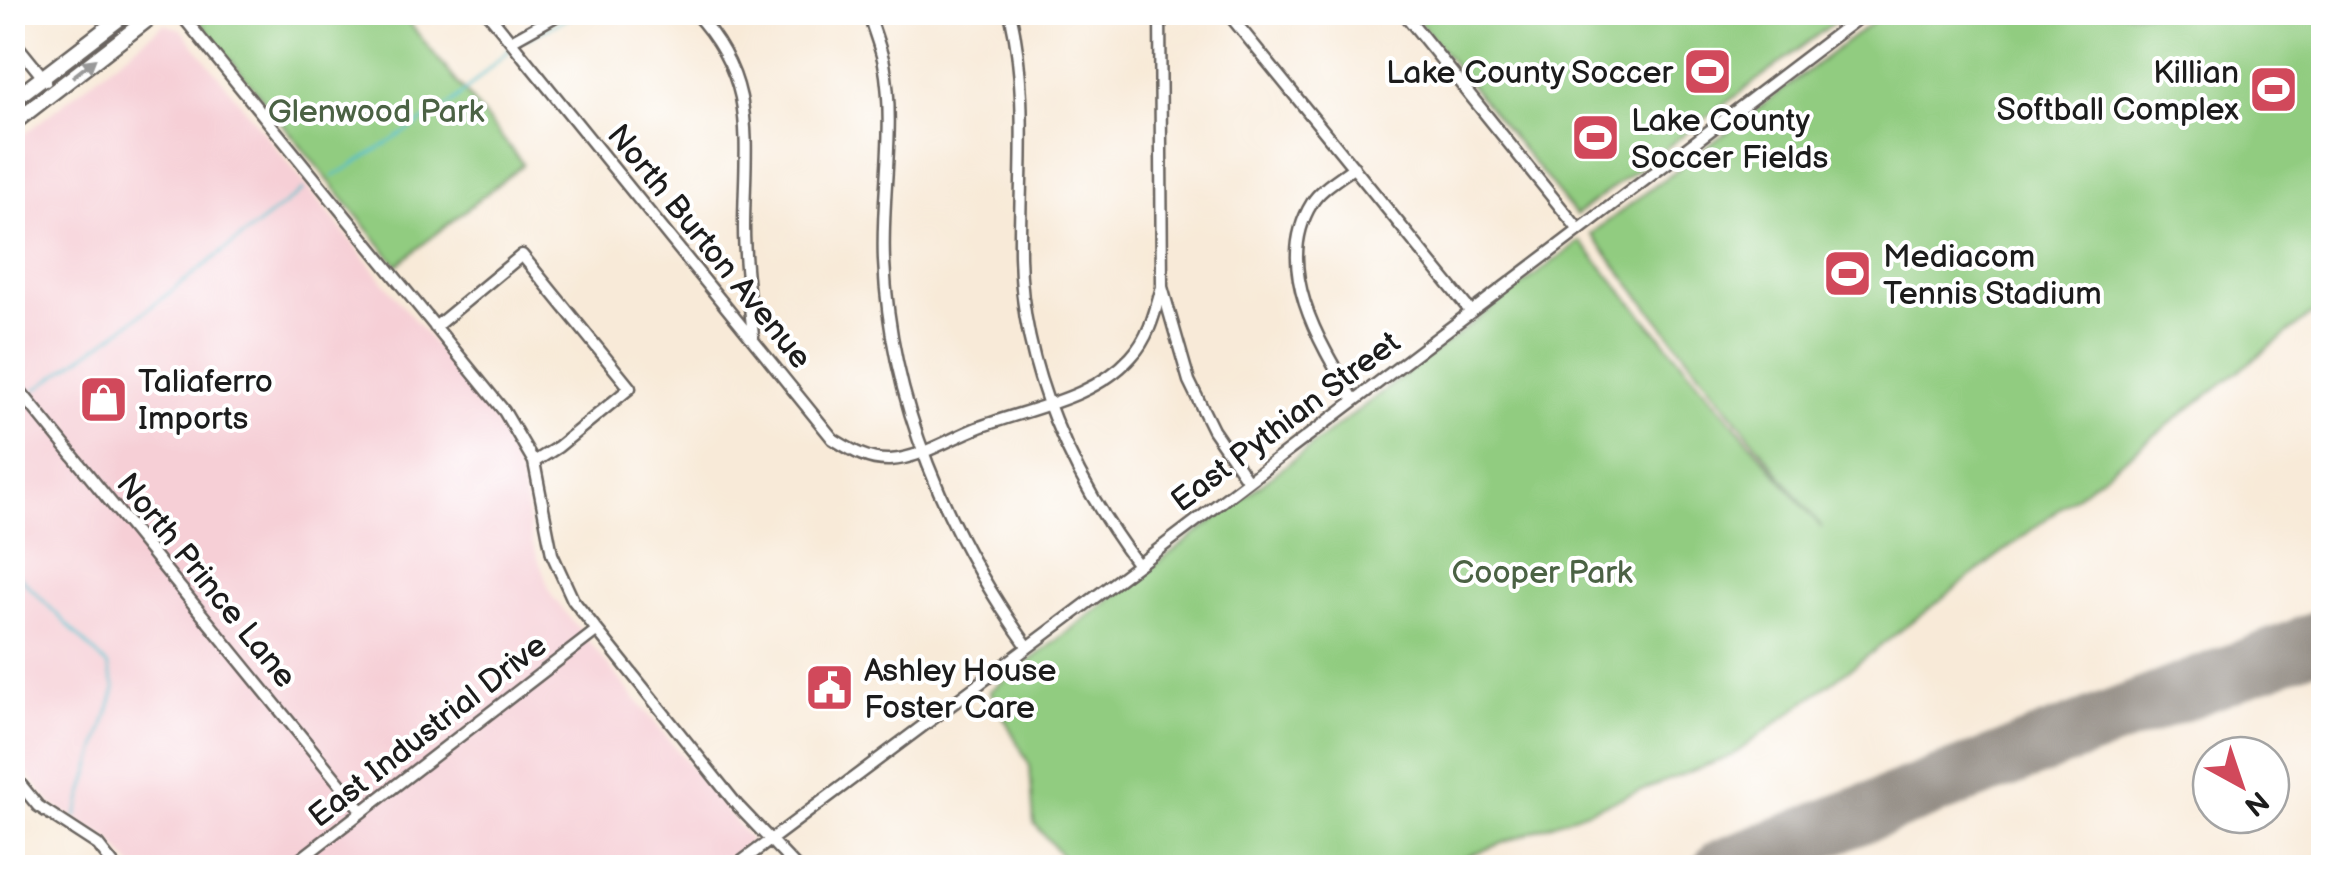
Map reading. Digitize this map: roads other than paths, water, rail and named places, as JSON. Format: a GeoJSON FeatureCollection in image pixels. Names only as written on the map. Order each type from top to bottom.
{"type":"FeatureCollection","features":[{"type":"Feature","properties":{"kind":"main road"},"geometry":{"type":"LineString","coordinates":[[12,101],[128,12]]}},
{"type":"Feature","properties":{"kind":"main road"},"geometry":{"type":"LineString","coordinates":[[12,124],[157,12]]}},
{"type":"Feature","properties":{"kind":"street"},"geometry":{"type":"LineString","coordinates":[[179,12],[504,411],[534,462],[558,571],[573,600],[737,805],[797,868]]}},
{"type":"Feature","properties":{"kind":"street","name":"North Burton Avenue"},"geometry":{"type":"LineString","coordinates":[[487,12],[833,439],[861,456],[890,460],[922,452],[976,428],[1096,386],[1131,357],[1151,327]]}},
{"type":"Feature","properties":{"kind":"street"},"geometry":{"type":"LineString","coordinates":[[511,41],[563,12]]}},
{"type":"Feature","properties":{"kind":"street"},"geometry":{"type":"LineString","coordinates":[[694,12],[710,30],[738,80],[747,122],[744,231],[753,338]]}},
{"type":"Feature","properties":{"kind":"street"},"geometry":{"type":"LineString","coordinates":[[868,12],[884,63],[888,119],[884,260],[893,346],[922,452],[952,524],[994,598],[1028,647]]}},
{"type":"Feature","properties":{"kind":"street"},"geometry":{"type":"LineString","coordinates":[[1010,12],[1019,53],[1024,116],[1020,262],[1025,311],[1050,404],[1073,466],[1138,566]]}},
{"type":"Feature","properties":{"kind":"street"},"geometry":{"type":"LineString","coordinates":[[1160,12],[1162,287],[1190,381],[1213,430],[1248,481]]}},
{"type":"Feature","properties":{"kind":"street"},"geometry":{"type":"LineString","coordinates":[[1227,12],[1471,312]]}},
{"type":"Feature","properties":{"kind":"street"},"geometry":{"type":"LineString","coordinates":[[1403,12],[1579,230]]}},
{"type":"Feature","properties":{"kind":"street","name":"East Pythian Street"},"geometry":{"type":"LineString","coordinates":[[733,868],[1138,566],[1866,12]]}},
{"type":"Feature","properties":{"kind":"street"},"geometry":{"type":"LineString","coordinates":[[12,39],[54,92]]}},
{"type":"Feature","properties":{"kind":"street"},"geometry":{"type":"LineString","coordinates":[[1354,167],[1314,198],[1301,223],[1295,258],[1316,333],[1354,400]]}},
{"type":"Feature","properties":{"kind":"street"},"geometry":{"type":"LineString","coordinates":[[435,326],[522,255],[630,388],[534,462]]}},
{"type":"Feature","properties":{"kind":"street"},"geometry":{"type":"LineString","coordinates":[[1151,327],[1162,287]]}},
{"type":"Feature","properties":{"kind":"street"},"geometry":{"type":"LineString","coordinates":[[732,312],[750,304]]}},
{"type":"Feature","properties":{"kind":"street"},"geometry":{"type":"LineString","coordinates":[[1151,327],[1170,322]]}},
{"type":"Feature","properties":{"kind":"street","name":"North Prince Lane"},"geometry":{"type":"LineString","coordinates":[[12,381],[362,811]]}},
{"type":"Feature","properties":{"kind":"street","name":"East Industrial Drive"},"geometry":{"type":"LineString","coordinates":[[289,868],[596,631]]}},
{"type":"Feature","properties":{"kind":"street"},"geometry":{"type":"LineString","coordinates":[[12,774],[38,806],[98,845],[116,868]]}},
{"type":"Feature","properties":{"kind":"waterway"},"geometry":{"type":"LineString","coordinates":[[526,39],[580,12]]}},
{"type":"Feature","properties":{"kind":"waterway"},"geometry":{"type":"LineString","coordinates":[[333,177],[451,104],[509,50]]}},
{"type":"Feature","properties":{"kind":"waterway"},"geometry":{"type":"LineString","coordinates":[[35,390],[122,329],[303,190]]}},
{"type":"Feature","properties":{"kind":"waterway"},"geometry":{"type":"LineString","coordinates":[[12,409],[17,405]]}},
{"type":"Feature","properties":{"kind":"waterway"},"geometry":{"type":"LineString","coordinates":[[12,569],[108,666],[115,689],[76,817]]}},
{"type":"Feature","properties":{"kind":"place","name":"Lake County Soccer"},"geometry":{"type":"Point","coordinates":[1708,72]}},
{"type":"Feature","properties":{"kind":"place","name":"Killian Softball Complex"},"geometry":{"type":"Point","coordinates":[2274,90]}},
{"type":"Feature","properties":{"kind":"place","name":"Lake County Soccer Fields"},"geometry":{"type":"Point","coordinates":[1596,138]}},
{"type":"Feature","properties":{"kind":"place","name":"Mediacom Tennis Stadium"},"geometry":{"type":"Point","coordinates":[1848,274]}},
{"type":"Feature","properties":{"kind":"place","name":"Taliaferro Imports"},"geometry":{"type":"Point","coordinates":[103,399]}},
{"type":"Feature","properties":{"kind":"place","name":"Ashley House Foster Care"},"geometry":{"type":"Point","coordinates":[829,688]}},
{"type":"Feature","properties":{"kind":"park label","name":"Glenwood Park"},"geometry":{"type":"Point","coordinates":[376,111]}},
{"type":"Feature","properties":{"kind":"park label","name":"Cooper Park"},"geometry":{"type":"Point","coordinates":[1542,572]}}]}
